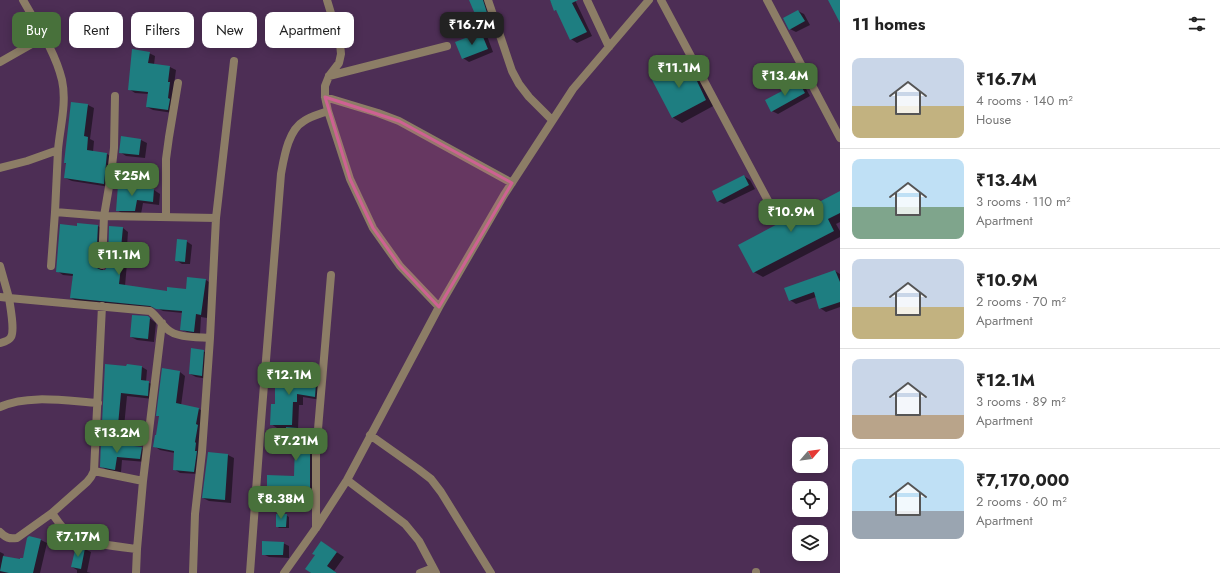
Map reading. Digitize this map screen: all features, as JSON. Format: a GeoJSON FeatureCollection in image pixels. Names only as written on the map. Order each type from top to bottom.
{"type":"FeatureCollection","features":[{"type":"Feature","properties":{"kind":"street"},"geometry":{"type":"LineString","coordinates":[[22,0],[29,12]]}},
{"type":"Feature","properties":{"kind":"street"},"geometry":{"type":"LineString","coordinates":[[327,0],[340,43],[341,54],[338,63],[329,76],[325,86],[325,97],[328,111],[350,178],[373,228],[400,266],[439,307]]}},
{"type":"Feature","properties":{"kind":"street"},"geometry":{"type":"LineString","coordinates":[[488,0],[512,71],[519,84],[529,97],[552,120]]}},
{"type":"Feature","properties":{"kind":"street"},"geometry":{"type":"LineString","coordinates":[[587,0],[609,47]]}},
{"type":"Feature","properties":{"kind":"street"},"geometry":{"type":"LineString","coordinates":[[284,573],[316,528],[347,480],[439,307],[512,183],[552,120],[573,89],[649,0]]}},
{"type":"Feature","properties":{"kind":"street"},"geometry":{"type":"LineString","coordinates":[[661,0],[774,212]]}},
{"type":"Feature","properties":{"kind":"street"},"geometry":{"type":"LineString","coordinates":[[767,0],[840,138]]}},
{"type":"Feature","properties":{"kind":"street"},"geometry":{"type":"LineString","coordinates":[[329,76],[447,46]]}},
{"type":"Feature","properties":{"kind":"street"},"geometry":{"type":"LineString","coordinates":[[0,62],[25,48]]}},
{"type":"Feature","properties":{"kind":"street"},"geometry":{"type":"LineString","coordinates":[[49,48],[62,80],[64,104],[58,150],[51,266]]}},
{"type":"Feature","properties":{"kind":"street"},"geometry":{"type":"LineString","coordinates":[[193,573],[195,514],[202,452],[216,218],[234,61]]}},
{"type":"Feature","properties":{"kind":"street"},"geometry":{"type":"LineString","coordinates":[[166,217],[167,152],[178,83]]}},
{"type":"Feature","properties":{"kind":"street"},"geometry":{"type":"LineString","coordinates":[[102,265],[104,216],[114,148],[114,96]]}},
{"type":"Feature","properties":{"kind":"street"},"geometry":{"type":"LineString","coordinates":[[325,97],[399,121],[512,183]]}},
{"type":"Feature","properties":{"kind":"street"},"geometry":{"type":"LineString","coordinates":[[250,573],[281,174],[284,156],[292,134],[297,126],[304,120],[328,111]]}},
{"type":"Feature","properties":{"kind":"street"},"geometry":{"type":"LineString","coordinates":[[0,168],[27,161],[58,150]]}},
{"type":"Feature","properties":{"kind":"street"},"geometry":{"type":"LineString","coordinates":[[55,212],[104,216],[216,218]]}},
{"type":"Feature","properties":{"kind":"street"},"geometry":{"type":"LineString","coordinates":[[0,266],[10,298],[13,332],[11,338],[0,343]]}},
{"type":"Feature","properties":{"kind":"street"},"geometry":{"type":"LineString","coordinates":[[316,528],[316,453],[331,275]]}},
{"type":"Feature","properties":{"kind":"street"},"geometry":{"type":"LineString","coordinates":[[0,297],[150,311],[156,315],[168,331],[176,335],[210,338]]}},
{"type":"Feature","properties":{"kind":"street"},"geometry":{"type":"LineString","coordinates":[[0,532],[10,539],[17,538],[52,513],[92,477],[94,471],[98,403],[102,306]]}},
{"type":"Feature","properties":{"kind":"street"},"geometry":{"type":"LineString","coordinates":[[136,573],[136,550],[162,323]]}},
{"type":"Feature","properties":{"kind":"street"},"geometry":{"type":"LineString","coordinates":[[0,408],[8,404],[24,400],[98,403]]}},
{"type":"Feature","properties":{"kind":"street"},"geometry":{"type":"LineString","coordinates":[[370,435],[431,479],[441,492],[491,573]]}},
{"type":"Feature","properties":{"kind":"street"},"geometry":{"type":"LineString","coordinates":[[94,471],[144,481]]}},
{"type":"Feature","properties":{"kind":"street"},"geometry":{"type":"LineString","coordinates":[[347,480],[405,524],[419,541],[434,570],[420,573]]}},
{"type":"Feature","properties":{"kind":"street"},"geometry":{"type":"LineString","coordinates":[[52,513],[70,534],[81,539],[136,550]]}},
{"type":"Feature","properties":{"kind":"highlighted area"},"geometry":{"type":"Polygon","coordinates":[[[325,97],[399,121],[512,183],[439,307],[400,266],[373,228],[350,179],[325,97]]]}},
{"type":"Feature","properties":{"kind":"building"},"geometry":{"type":"Polygon","coordinates":[[[469,0],[483,0],[493,32],[484,35],[469,0]]]}},
{"type":"Feature","properties":{"kind":"building"},"geometry":{"type":"Polygon","coordinates":[[[550,0],[578,0],[572,3],[587,32],[570,40],[556,10],[554,11],[550,0]]]}},
{"type":"Feature","properties":{"kind":"building"},"geometry":{"type":"Polygon","coordinates":[[[828,0],[840,0],[840,23],[828,0]]]}},
{"type":"Feature","properties":{"kind":"building"},"geometry":{"type":"Polygon","coordinates":[[[798,10],[805,21],[789,30],[783,18],[798,10]]]}},
{"type":"Feature","properties":{"kind":"building"},"geometry":{"type":"Polygon","coordinates":[[[481,32],[488,49],[462,59],[455,42],[481,32]]]}},
{"type":"Feature","properties":{"kind":"building"},"geometry":{"type":"Polygon","coordinates":[[[132,49],[150,52],[148,63],[170,66],[168,98],[170,99],[168,110],[146,107],[148,92],[128,90],[132,49]]]}},
{"type":"Feature","properties":{"kind":"building"},"geometry":{"type":"Polygon","coordinates":[[[687,60],[706,100],[672,118],[651,78],[687,60]]]}},
{"type":"Feature","properties":{"kind":"building"},"geometry":{"type":"Polygon","coordinates":[[[799,82],[805,93],[771,112],[765,100],[799,82]]]}},
{"type":"Feature","properties":{"kind":"building"},"geometry":{"type":"Polygon","coordinates":[[[71,102],[88,104],[84,136],[88,137],[87,150],[107,153],[104,184],[64,178],[66,163],[64,163],[71,102]]]}},
{"type":"Feature","properties":{"kind":"building"},"geometry":{"type":"Polygon","coordinates":[[[121,136],[141,139],[139,155],[119,153],[121,136]]]}},
{"type":"Feature","properties":{"kind":"building"},"geometry":{"type":"Polygon","coordinates":[[[744,175],[749,185],[717,202],[712,191],[744,175]]]}},
{"type":"Feature","properties":{"kind":"building"},"geometry":{"type":"Polygon","coordinates":[[[118,185],[154,189],[153,202],[137,200],[135,211],[116,211],[118,185]]]}},
{"type":"Feature","properties":{"kind":"building"},"geometry":{"type":"Polygon","coordinates":[[[840,191],[840,213],[828,219],[834,231],[753,273],[738,245],[783,221],[782,219],[818,200],[819,202],[840,191]]]}},
{"type":"Feature","properties":{"kind":"building"},"geometry":{"type":"Polygon","coordinates":[[[77,223],[98,225],[96,265],[97,268],[101,270],[105,270],[108,265],[109,226],[123,227],[120,259],[122,259],[119,284],[167,291],[167,287],[186,289],[187,277],[206,279],[201,315],[196,314],[194,332],[180,330],[182,311],[156,309],[150,306],[70,298],[73,274],[56,272],[60,224],[77,226],[77,223]]]}},
{"type":"Feature","properties":{"kind":"building"},"geometry":{"type":"Polygon","coordinates":[[[177,239],[187,240],[185,262],[175,261],[177,239]]]}},
{"type":"Feature","properties":{"kind":"building"},"geometry":{"type":"Polygon","coordinates":[[[835,270],[840,282],[840,302],[819,309],[814,292],[789,301],[784,288],[835,270]]]}},
{"type":"Feature","properties":{"kind":"building"},"geometry":{"type":"Polygon","coordinates":[[[132,315],[148,316],[150,318],[148,339],[130,337],[132,315]]]}},
{"type":"Feature","properties":{"kind":"building"},"geometry":{"type":"Polygon","coordinates":[[[191,348],[204,350],[202,376],[189,374],[191,348]]]}},
{"type":"Feature","properties":{"kind":"building"},"geometry":{"type":"Polygon","coordinates":[[[105,364],[142,366],[141,380],[149,381],[148,396],[121,393],[118,425],[102,423],[105,364]]]}},
{"type":"Feature","properties":{"kind":"building"},"geometry":{"type":"Polygon","coordinates":[[[162,368],[180,371],[176,403],[199,408],[196,424],[198,425],[195,451],[197,451],[194,472],[173,470],[174,451],[153,447],[159,416],[156,416],[162,368]]]}},
{"type":"Feature","properties":{"kind":"building"},"geometry":{"type":"Polygon","coordinates":[[[279,369],[297,370],[297,380],[316,383],[315,397],[297,394],[297,402],[293,402],[292,425],[270,425],[271,404],[275,404],[275,382],[279,383],[279,369]]]}},
{"type":"Feature","properties":{"kind":"building"},"geometry":{"type":"Polygon","coordinates":[[[286,427],[298,428],[298,433],[312,433],[310,453],[310,491],[298,491],[298,487],[267,486],[267,475],[294,476],[295,444],[286,444],[286,427]]]}},
{"type":"Feature","properties":{"kind":"building"},"geometry":{"type":"Polygon","coordinates":[[[101,441],[117,442],[117,444],[142,447],[140,459],[117,457],[115,470],[100,467],[101,441]]]}},
{"type":"Feature","properties":{"kind":"building"},"geometry":{"type":"Polygon","coordinates":[[[208,452],[228,454],[225,500],[202,498],[208,452]]]}},
{"type":"Feature","properties":{"kind":"building"},"geometry":{"type":"Polygon","coordinates":[[[276,514],[287,514],[286,527],[276,527],[276,514]]]}},
{"type":"Feature","properties":{"kind":"building"},"geometry":{"type":"Polygon","coordinates":[[[29,536],[41,539],[33,573],[9,573],[0,571],[3,556],[20,559],[23,558],[27,538],[29,536]]]}},
{"type":"Feature","properties":{"kind":"building"},"geometry":{"type":"Polygon","coordinates":[[[262,541],[284,542],[283,555],[262,555],[262,541]]]}},
{"type":"Feature","properties":{"kind":"building"},"geometry":{"type":"Polygon","coordinates":[[[321,541],[337,552],[327,566],[337,573],[311,573],[305,569],[315,555],[312,554],[321,541]]]}},
{"type":"Feature","properties":{"kind":"building"},"geometry":{"type":"Polygon","coordinates":[[[76,546],[85,548],[81,569],[71,567],[76,546]]]}}]}
